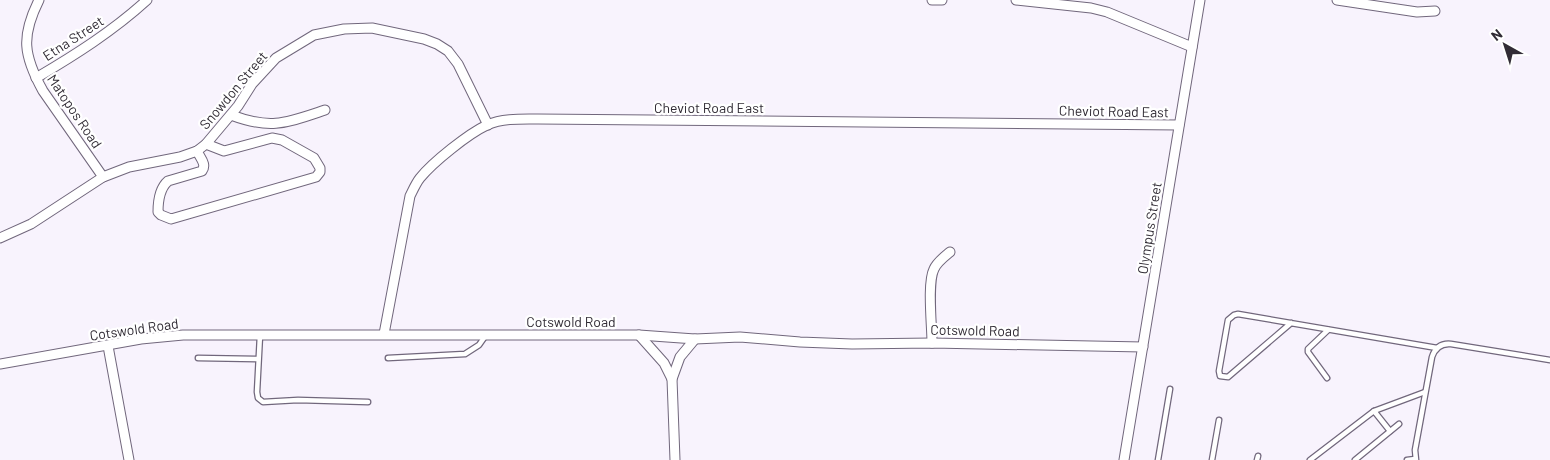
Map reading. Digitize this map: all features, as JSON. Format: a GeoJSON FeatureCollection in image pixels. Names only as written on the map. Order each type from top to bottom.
{"type":"FeatureCollection","features":[{"type":"Feature","properties":{"kind":"street","name":"Matopos Road"},"geometry":{"type":"LineString","coordinates":[[40,0],[28,25],[26,34],[29,60],[36,78],[103,177]]}},
{"type":"Feature","properties":{"kind":"street","name":"Etna Street"},"geometry":{"type":"LineString","coordinates":[[36,78],[95,42],[127,19],[148,0]]}},
{"type":"Feature","properties":{"kind":"street"},"geometry":{"type":"LineString","coordinates":[[932,0],[942,0]]}},
{"type":"Feature","properties":{"kind":"street"},"geometry":{"type":"LineString","coordinates":[[1016,0],[1091,8],[1107,12],[1192,47]]}},
{"type":"Feature","properties":{"kind":"street","name":"Olympus Street"},"geometry":{"type":"LineString","coordinates":[[1124,460],[1200,0]]}},
{"type":"Feature","properties":{"kind":"street"},"geometry":{"type":"LineString","coordinates":[[1337,0],[1417,12],[1435,11]]}},
{"type":"Feature","properties":{"kind":"street","name":"Snowdon Street"},"geometry":{"type":"LineString","coordinates":[[0,238],[31,224],[103,177],[129,167],[180,157],[197,151],[206,144],[231,114],[252,84],[276,58],[314,35],[344,29],[372,28],[424,39],[448,51],[458,64],[488,125]]}},
{"type":"Feature","properties":{"kind":"street"},"geometry":{"type":"LineString","coordinates":[[231,114],[251,122],[274,124],[288,123],[325,110]]}},
{"type":"Feature","properties":{"kind":"street","name":"Cheviot Road East"},"geometry":{"type":"LineString","coordinates":[[384,334],[410,196],[419,179],[435,162],[453,147],[488,125],[508,120],[538,119],[1179,125]]}},
{"type":"Feature","properties":{"kind":"street"},"geometry":{"type":"LineString","coordinates":[[197,151],[204,168],[202,171],[168,181],[164,184],[158,206],[158,212],[161,215],[171,219],[316,177],[320,172],[320,168],[314,158],[282,140],[272,138],[235,150],[224,151],[206,144]]}},
{"type":"Feature","properties":{"kind":"street"},"geometry":{"type":"LineString","coordinates":[[932,343],[931,284],[933,270],[950,252]]}},
{"type":"Feature","properties":{"kind":"street","name":"Cotswold Road"},"geometry":{"type":"LineString","coordinates":[[0,364],[141,339],[184,335],[384,334],[639,336],[695,339],[740,337],[852,344],[932,343],[1143,347]]}},
{"type":"Feature","properties":{"kind":"street"},"geometry":{"type":"LineString","coordinates":[[639,336],[664,363],[672,379]]}},
{"type":"Feature","properties":{"kind":"street"},"geometry":{"type":"LineString","coordinates":[[675,460],[672,379],[680,357],[695,339]]}},
{"type":"Feature","properties":{"kind":"street"},"geometry":{"type":"LineString","coordinates":[[108,346],[129,460]]}},
{"type":"Feature","properties":{"kind":"lane"},"geometry":{"type":"LineString","coordinates":[[1291,323],[1228,377],[1220,376],[1219,371],[1230,316],[1238,314],[1291,323],[1328,330],[1437,348],[1451,344],[1550,360]]}},
{"type":"Feature","properties":{"kind":"lane"},"geometry":{"type":"LineString","coordinates":[[1327,378],[1308,352],[1308,349],[1328,330]]}},
{"type":"Feature","properties":{"kind":"lane"},"geometry":{"type":"LineString","coordinates":[[260,335],[257,392],[258,398],[263,402],[298,400],[368,402]]}},
{"type":"Feature","properties":{"kind":"lane"},"geometry":{"type":"LineString","coordinates":[[388,358],[465,354],[479,345],[486,335]]}},
{"type":"Feature","properties":{"kind":"lane"},"geometry":{"type":"LineString","coordinates":[[1406,460],[1416,460],[1414,450],[1432,357],[1437,348]]}},
{"type":"Feature","properties":{"kind":"lane"},"geometry":{"type":"LineString","coordinates":[[198,358],[258,360]]}},
{"type":"Feature","properties":{"kind":"lane"},"geometry":{"type":"LineString","coordinates":[[1158,460],[1170,389]]}},
{"type":"Feature","properties":{"kind":"lane"},"geometry":{"type":"LineString","coordinates":[[1310,460],[1374,411],[1425,392]]}},
{"type":"Feature","properties":{"kind":"lane"},"geometry":{"type":"LineString","coordinates":[[1374,411],[1390,431]]}},
{"type":"Feature","properties":{"kind":"lane"},"geometry":{"type":"LineString","coordinates":[[1212,460],[1219,420]]}},
{"type":"Feature","properties":{"kind":"lane"},"geometry":{"type":"LineString","coordinates":[[1355,460],[1399,424]]}}]}
